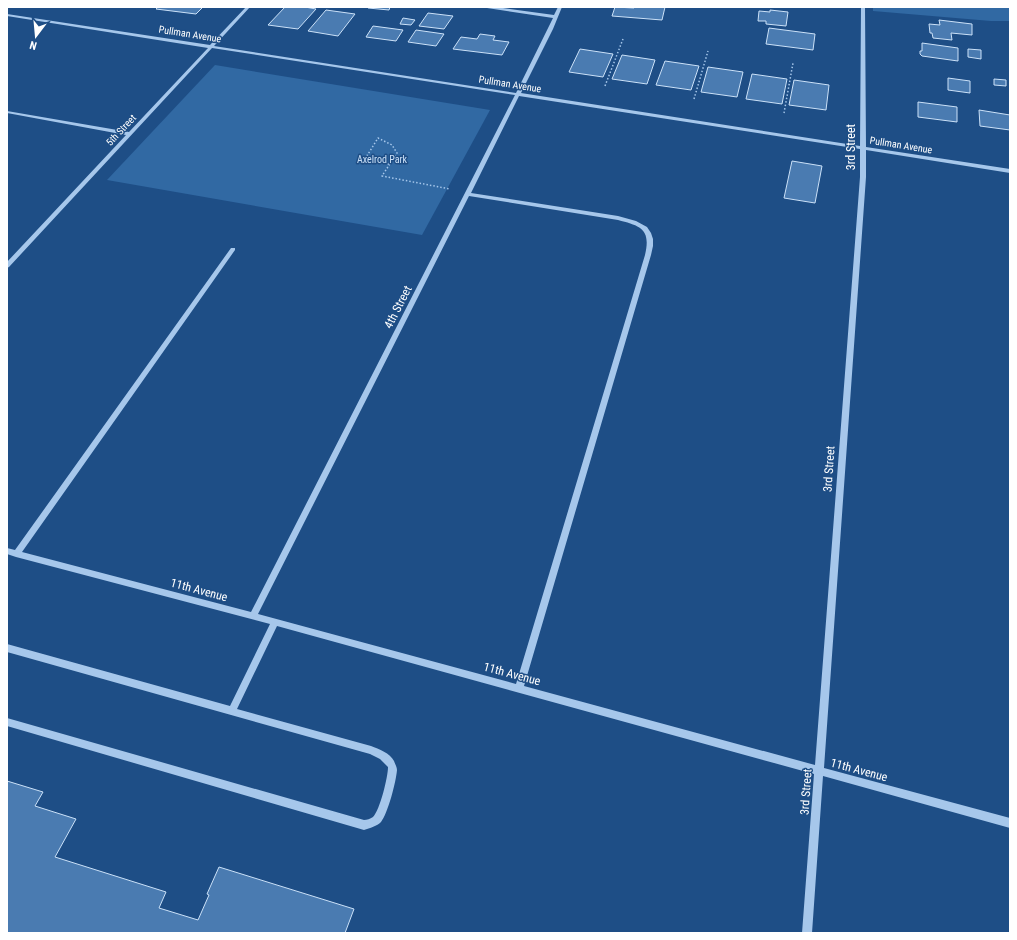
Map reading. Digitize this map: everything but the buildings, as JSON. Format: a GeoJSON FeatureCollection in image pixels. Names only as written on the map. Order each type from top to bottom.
{"type":"FeatureCollection","features":[{"type":"Feature","properties":{"kind":"street","name":"5th Street"},"geometry":{"type":"LineString","coordinates":[[7,266],[248,7]]}},
{"type":"Feature","properties":{"kind":"street"},"geometry":{"type":"LineString","coordinates":[[487,7],[556,17]]}},
{"type":"Feature","properties":{"kind":"street","name":"4th Street"},"geometry":{"type":"LineString","coordinates":[[253,616],[468,194],[560,7]]}},
{"type":"Feature","properties":{"kind":"street","name":"3rd Street"},"geometry":{"type":"LineString","coordinates":[[807,933],[863,177],[863,7]]}},
{"type":"Feature","properties":{"kind":"street","name":"Pullman Avenue"},"geometry":{"type":"LineString","coordinates":[[7,15],[1010,171]]}},
{"type":"Feature","properties":{"kind":"street"},"geometry":{"type":"LineString","coordinates":[[7,112],[130,134]]}},
{"type":"Feature","properties":{"kind":"street"},"geometry":{"type":"LineString","coordinates":[[468,194],[631,221],[645,228],[651,239],[648,255],[519,688]]}},
{"type":"Feature","properties":{"kind":"street"},"geometry":{"type":"LineString","coordinates":[[16,554],[233,249]]}},
{"type":"Feature","properties":{"kind":"street","name":"11th Avenue"},"geometry":{"type":"LineString","coordinates":[[7,551],[519,688],[1010,823]]}},
{"type":"Feature","properties":{"kind":"street"},"geometry":{"type":"LineString","coordinates":[[232,711],[275,622]]}},
{"type":"Feature","properties":{"kind":"street"},"geometry":{"type":"LineString","coordinates":[[7,648],[371,750],[387,758],[392,767],[393,777],[378,818],[368,824],[356,823],[7,722]]}},
{"type":"Feature","properties":{"kind":"path"},"geometry":{"type":"LineString","coordinates":[[605,86],[623,39]]}},
{"type":"Feature","properties":{"kind":"path"},"geometry":{"type":"LineString","coordinates":[[694,99],[708,51]]}},
{"type":"Feature","properties":{"kind":"path"},"geometry":{"type":"LineString","coordinates":[[784,113],[793,63]]}},
{"type":"Feature","properties":{"kind":"path"},"geometry":{"type":"LineString","coordinates":[[390,164],[365,159],[378,138],[389,142],[396,148],[397,153],[390,164],[382,176],[453,189],[468,194]]}},
{"type":"Feature","properties":{"kind":"green space"},"geometry":{"type":"Polygon","coordinates":[[[873,7],[1010,7],[1010,21],[991,21],[873,11],[873,7]]]}},
{"type":"Feature","properties":{"kind":"green space","name":"Axelrod Park"},"geometry":{"type":"Polygon","coordinates":[[[215,65],[490,110],[422,235],[107,180],[215,65]]]}}]}
